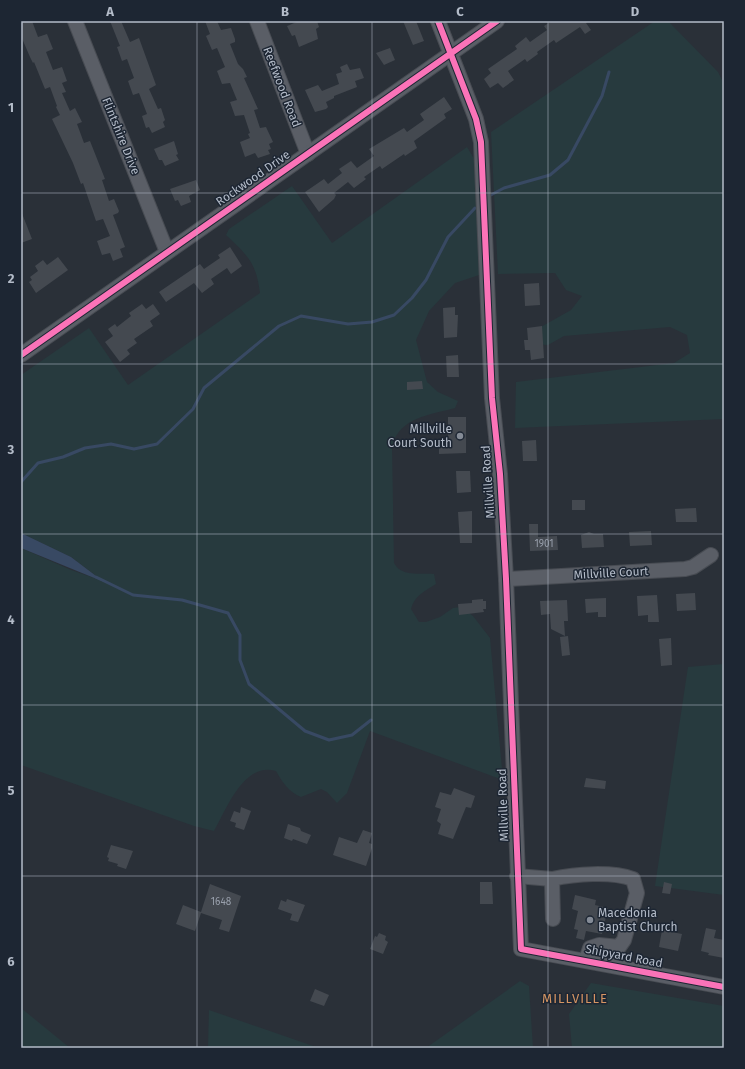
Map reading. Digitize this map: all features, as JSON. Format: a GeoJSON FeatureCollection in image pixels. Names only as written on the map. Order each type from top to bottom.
{"type":"FeatureCollection","features":[{"type":"Feature","properties":{"kind":"street","name":"Flintshire Drive"},"geometry":{"type":"LineString","coordinates":[[75,21],[167,252]]}},
{"type":"Feature","properties":{"kind":"street","name":"Reefwood Road"},"geometry":{"type":"LineString","coordinates":[[257,21],[308,154]]}},
{"type":"Feature","properties":{"kind":"street","name":"Millville Road"},"geometry":{"type":"LineString","coordinates":[[438,21],[476,119],[481,142],[492,398],[500,474],[506,579],[521,949]]}},
{"type":"Feature","properties":{"kind":"street","name":"Rockwood Drive"},"geometry":{"type":"LineString","coordinates":[[21,354],[497,21]]}},
{"type":"Feature","properties":{"kind":"street","name":"Millville Court"},"geometry":{"type":"LineString","coordinates":[[506,579],[685,569],[693,567],[711,555]]}},
{"type":"Feature","properties":{"kind":"street"},"geometry":{"type":"LineString","coordinates":[[517,876],[552,879],[566,876],[620,875],[633,879],[637,893],[624,940],[619,947],[599,944],[590,948],[586,960]]}},
{"type":"Feature","properties":{"kind":"street"},"geometry":{"type":"LineString","coordinates":[[552,879],[554,919]]}},
{"type":"Feature","properties":{"kind":"street","name":"Shipyard Road"},"geometry":{"type":"LineString","coordinates":[[521,949],[724,987]]}},
{"type":"Feature","properties":{"kind":"green space"},"geometry":{"type":"Polygon","coordinates":[[[655,21],[668,21],[718,72],[724,84],[724,419],[515,428],[516,382],[674,363],[690,353],[687,335],[670,327],[564,336],[548,345],[531,344],[539,328],[571,310],[582,296],[566,290],[555,273],[498,274],[491,132],[655,21]]]}},
{"type":"Feature","properties":{"kind":"green space"},"geometry":{"type":"Polygon","coordinates":[[[467,147],[476,162],[479,275],[455,283],[429,311],[416,340],[427,382],[438,392],[458,401],[455,408],[426,415],[409,423],[396,436],[392,446],[394,563],[401,570],[406,572],[417,574],[434,574],[436,584],[417,597],[412,604],[411,609],[419,622],[426,622],[440,617],[453,608],[461,607],[473,616],[490,638],[503,780],[370,731],[347,793],[337,803],[327,792],[321,789],[301,797],[286,786],[276,771],[265,770],[254,773],[245,780],[230,800],[214,831],[194,826],[21,765],[21,548],[71,570],[103,581],[71,557],[21,533],[21,375],[89,328],[128,385],[260,293],[256,274],[250,260],[226,235],[229,229],[292,186],[332,243],[467,147]]]}},
{"type":"Feature","properties":{"kind":"green space"},"geometry":{"type":"Polygon","coordinates":[[[724,664],[724,895],[655,886],[688,667],[724,664]]]}},
{"type":"Feature","properties":{"kind":"green space"},"geometry":{"type":"Polygon","coordinates":[[[520,981],[529,986],[533,1048],[426,1048],[520,981]]]}},
{"type":"Feature","properties":{"kind":"green space"},"geometry":{"type":"Polygon","coordinates":[[[591,983],[724,1006],[724,1048],[572,1048],[569,1014],[591,983]]]}},
{"type":"Feature","properties":{"kind":"green space"},"geometry":{"type":"Polygon","coordinates":[[[21,1008],[70,1048],[21,1048],[21,1008]]]}},
{"type":"Feature","properties":{"kind":"green space"},"geometry":{"type":"Polygon","coordinates":[[[209,1010],[319,1048],[208,1048],[209,1010]]]}},
{"type":"Feature","properties":{"kind":"water"},"geometry":{"type":"Polygon","coordinates":[[[21,533],[71,557],[104,582],[21,548],[21,533]]]}},
{"type":"Feature","properties":{"kind":"building"},"geometry":{"type":"Polygon","coordinates":[[[21,21],[32,21],[38,37],[47,34],[53,49],[46,52],[53,70],[62,67],[67,81],[62,83],[66,92],[62,93],[70,111],[75,108],[82,122],[77,124],[84,143],[90,141],[105,179],[102,180],[109,201],[114,199],[119,211],[113,215],[125,247],[120,249],[123,257],[113,261],[110,253],[102,255],[97,241],[110,236],[103,219],[96,221],[83,183],[81,184],[73,163],[52,119],[60,115],[50,87],[45,89],[21,36],[21,21]]]}},
{"type":"Feature","properties":{"kind":"building"},"geometry":{"type":"Polygon","coordinates":[[[110,21],[121,21],[130,42],[139,38],[156,85],[149,89],[158,109],[161,108],[165,120],[163,122],[165,127],[152,133],[149,127],[146,128],[142,116],[147,114],[139,93],[133,95],[128,81],[134,78],[127,59],[122,61],[117,47],[120,46],[110,21]]]}},
{"type":"Feature","properties":{"kind":"building"},"geometry":{"type":"Polygon","coordinates":[[[205,21],[217,21],[221,30],[231,28],[235,42],[230,44],[238,64],[243,69],[247,77],[244,78],[258,109],[254,110],[260,128],[266,127],[273,142],[269,144],[271,149],[268,150],[270,154],[258,158],[255,153],[245,157],[240,142],[250,138],[248,134],[250,133],[244,115],[235,116],[230,102],[237,100],[230,83],[222,84],[217,71],[225,67],[217,48],[212,50],[206,36],[210,34],[205,21]]]}},
{"type":"Feature","properties":{"kind":"building"},"geometry":{"type":"Polygon","coordinates":[[[299,21],[317,21],[319,27],[316,29],[318,39],[299,47],[295,35],[292,36],[287,26],[299,21]]]}},
{"type":"Feature","properties":{"kind":"building"},"geometry":{"type":"Polygon","coordinates":[[[403,21],[416,21],[424,41],[413,45],[403,21]]]}},
{"type":"Feature","properties":{"kind":"building"},"geometry":{"type":"Polygon","coordinates":[[[552,21],[589,21],[586,23],[591,30],[585,34],[580,27],[556,43],[554,40],[537,52],[538,54],[527,62],[525,59],[508,71],[514,80],[503,88],[498,83],[490,88],[484,79],[491,73],[488,69],[517,49],[515,46],[526,37],[530,42],[547,30],[544,26],[552,21]]]}},
{"type":"Feature","properties":{"kind":"building"},"geometry":{"type":"Polygon","coordinates":[[[390,48],[395,60],[384,65],[376,53],[390,48]]]}},
{"type":"Feature","properties":{"kind":"building"},"geometry":{"type":"Polygon","coordinates":[[[347,64],[350,70],[360,68],[364,78],[355,81],[357,87],[334,96],[334,98],[326,102],[328,107],[326,109],[315,112],[305,90],[318,85],[322,91],[339,84],[336,74],[342,72],[340,67],[347,64]]]}},
{"type":"Feature","properties":{"kind":"building"},"geometry":{"type":"Polygon","coordinates":[[[444,97],[452,109],[444,114],[446,118],[414,141],[417,148],[405,156],[404,154],[382,169],[380,166],[364,177],[366,179],[354,188],[348,182],[334,193],[336,195],[334,199],[319,212],[305,192],[324,179],[328,184],[342,173],[339,169],[351,161],[357,168],[374,156],[369,149],[404,128],[407,132],[424,120],[420,114],[444,97]]]}},
{"type":"Feature","properties":{"kind":"building"},"geometry":{"type":"Polygon","coordinates":[[[174,141],[178,154],[176,155],[179,160],[165,166],[162,160],[159,160],[154,149],[174,141]]]}},
{"type":"Feature","properties":{"kind":"building"},"geometry":{"type":"Polygon","coordinates":[[[196,180],[200,190],[189,196],[191,202],[181,206],[178,200],[175,201],[170,189],[196,180]]]}},
{"type":"Feature","properties":{"kind":"building"},"geometry":{"type":"Polygon","coordinates":[[[21,211],[32,239],[21,243],[21,211]]]}},
{"type":"Feature","properties":{"kind":"building"},"geometry":{"type":"Polygon","coordinates":[[[230,247],[242,266],[231,274],[227,268],[211,279],[214,284],[202,293],[194,283],[166,302],[159,292],[200,264],[204,269],[220,258],[218,255],[230,247]]]}},
{"type":"Feature","properties":{"kind":"building"},"geometry":{"type":"Polygon","coordinates":[[[58,257],[68,270],[36,293],[29,282],[32,280],[30,277],[38,271],[35,266],[43,260],[47,265],[58,257]]]}},
{"type":"Feature","properties":{"kind":"building"},"geometry":{"type":"Polygon","coordinates":[[[539,283],[540,305],[525,306],[524,284],[539,283]]]}},
{"type":"Feature","properties":{"kind":"building"},"geometry":{"type":"Polygon","coordinates":[[[142,304],[146,309],[153,304],[160,314],[150,321],[153,326],[134,339],[137,343],[127,350],[130,354],[120,362],[105,342],[113,336],[108,329],[115,324],[117,327],[131,316],[129,313],[142,304]]]}},
{"type":"Feature","properties":{"kind":"building"},"geometry":{"type":"Polygon","coordinates":[[[455,307],[455,315],[458,315],[457,337],[444,338],[443,308],[455,307]]]}},
{"type":"Feature","properties":{"kind":"building"},"geometry":{"type":"Polygon","coordinates":[[[542,326],[544,358],[531,360],[530,350],[525,350],[524,340],[528,340],[527,328],[542,326]]]}},
{"type":"Feature","properties":{"kind":"building"},"geometry":{"type":"Polygon","coordinates":[[[458,355],[459,377],[447,377],[446,356],[458,355]]]}},
{"type":"Feature","properties":{"kind":"building"},"geometry":{"type":"Polygon","coordinates":[[[422,381],[423,389],[407,390],[407,382],[422,381]]]}},
{"type":"Feature","properties":{"kind":"building","name":"Millville Court South"},"geometry":{"type":"Polygon","coordinates":[[[448,417],[466,417],[466,453],[439,454],[439,444],[448,444],[448,417]]]}},
{"type":"Feature","properties":{"kind":"building"},"geometry":{"type":"Polygon","coordinates":[[[536,440],[537,461],[523,461],[522,441],[536,440]]]}},
{"type":"Feature","properties":{"kind":"building"},"geometry":{"type":"Polygon","coordinates":[[[456,471],[470,471],[471,492],[457,493],[456,471]]]}},
{"type":"Feature","properties":{"kind":"building"},"geometry":{"type":"Polygon","coordinates":[[[572,500],[585,500],[585,510],[572,510],[572,500]]]}},
{"type":"Feature","properties":{"kind":"building"},"geometry":{"type":"Polygon","coordinates":[[[696,508],[697,522],[676,522],[675,509],[696,508]]]}},
{"type":"Feature","properties":{"kind":"building"},"geometry":{"type":"Polygon","coordinates":[[[472,511],[472,543],[460,543],[458,512],[472,511]]]}},
{"type":"Feature","properties":{"kind":"building"},"geometry":{"type":"Polygon","coordinates":[[[529,524],[538,524],[538,537],[557,536],[558,550],[530,551],[529,524]]]}},
{"type":"Feature","properties":{"kind":"building"},"geometry":{"type":"Polygon","coordinates":[[[651,531],[652,545],[630,546],[629,532],[651,531]]]}},
{"type":"Feature","properties":{"kind":"building"},"geometry":{"type":"Polygon","coordinates":[[[589,532],[594,534],[603,534],[604,547],[582,548],[581,535],[589,532]]]}},
{"type":"Feature","properties":{"kind":"building"},"geometry":{"type":"Polygon","coordinates":[[[695,593],[696,610],[677,611],[676,594],[695,593]]]}},
{"type":"Feature","properties":{"kind":"building"},"geometry":{"type":"Polygon","coordinates":[[[657,595],[659,622],[648,622],[648,615],[638,616],[637,596],[657,595]]]}},
{"type":"Feature","properties":{"kind":"building"},"geometry":{"type":"Polygon","coordinates":[[[606,598],[606,617],[598,617],[598,612],[586,613],[585,599],[606,598]]]}},
{"type":"Feature","properties":{"kind":"building"},"geometry":{"type":"Polygon","coordinates":[[[483,599],[483,601],[486,601],[486,609],[483,609],[484,612],[459,615],[458,604],[472,603],[472,600],[483,599]]]}},
{"type":"Feature","properties":{"kind":"building"},"geometry":{"type":"Polygon","coordinates":[[[567,600],[568,621],[564,621],[565,636],[551,629],[550,614],[541,615],[540,601],[567,600]]]}},
{"type":"Feature","properties":{"kind":"building"},"geometry":{"type":"Polygon","coordinates":[[[568,636],[570,655],[562,656],[560,637],[568,636]]]}},
{"type":"Feature","properties":{"kind":"building"},"geometry":{"type":"Polygon","coordinates":[[[671,638],[672,665],[661,666],[659,639],[671,638]]]}},
{"type":"Feature","properties":{"kind":"building"},"geometry":{"type":"Polygon","coordinates":[[[586,778],[606,781],[605,789],[584,787],[586,778]]]}},
{"type":"Feature","properties":{"kind":"building"},"geometry":{"type":"Polygon","coordinates":[[[454,788],[475,796],[471,808],[466,807],[453,839],[438,834],[441,824],[437,821],[441,809],[435,807],[440,792],[451,795],[454,788]]]}},
{"type":"Feature","properties":{"kind":"building"},"geometry":{"type":"Polygon","coordinates":[[[241,807],[251,811],[244,830],[235,827],[236,823],[230,821],[234,811],[240,813],[241,807]]]}},
{"type":"Feature","properties":{"kind":"building"},"geometry":{"type":"Polygon","coordinates":[[[288,824],[300,828],[301,831],[311,835],[307,844],[293,839],[292,841],[284,838],[288,824]]]}},
{"type":"Feature","properties":{"kind":"building"},"geometry":{"type":"Polygon","coordinates":[[[363,830],[372,833],[369,843],[372,844],[372,848],[366,866],[333,855],[339,837],[357,843],[363,830]]]}},
{"type":"Feature","properties":{"kind":"building"},"geometry":{"type":"Polygon","coordinates":[[[111,845],[133,851],[126,869],[117,866],[118,864],[108,861],[109,858],[107,857],[111,845]]]}},
{"type":"Feature","properties":{"kind":"building"},"geometry":{"type":"Polygon","coordinates":[[[480,882],[492,882],[493,904],[480,904],[480,882]]]}},
{"type":"Feature","properties":{"kind":"building"},"geometry":{"type":"Polygon","coordinates":[[[664,882],[672,884],[670,894],[662,893],[664,882]]]}},
{"type":"Feature","properties":{"kind":"building"},"geometry":{"type":"Polygon","coordinates":[[[210,884],[241,896],[229,932],[219,929],[222,920],[201,913],[195,931],[176,924],[183,905],[201,912],[210,884]]]}},
{"type":"Feature","properties":{"kind":"building","name":"Macedonia Baptist Church"},"geometry":{"type":"Polygon","coordinates":[[[575,895],[596,900],[595,905],[608,908],[602,934],[586,931],[584,940],[576,938],[578,930],[574,929],[578,911],[572,909],[575,895]]]}},
{"type":"Feature","properties":{"kind":"building"},"geometry":{"type":"Polygon","coordinates":[[[287,899],[305,905],[298,922],[290,920],[292,914],[278,909],[281,900],[286,902],[287,899]]]}},
{"type":"Feature","properties":{"kind":"building"},"geometry":{"type":"Polygon","coordinates":[[[706,928],[716,930],[714,938],[724,940],[724,958],[708,955],[709,953],[701,951],[706,928]]]}},
{"type":"Feature","properties":{"kind":"building"},"geometry":{"type":"Polygon","coordinates":[[[662,930],[682,934],[678,951],[659,947],[662,930]]]}},
{"type":"Feature","properties":{"kind":"building"},"geometry":{"type":"Polygon","coordinates":[[[379,933],[386,936],[385,940],[388,942],[383,954],[370,949],[375,936],[377,937],[379,933]]]}},
{"type":"Feature","properties":{"kind":"building"},"geometry":{"type":"Polygon","coordinates":[[[315,989],[329,995],[324,1006],[310,1001],[315,989]]]}},
{"type":"Feature","properties":{"kind":"waterway"},"geometry":{"type":"LineString","coordinates":[[487,197],[504,188],[550,175],[568,160],[602,96],[609,72]]}},
{"type":"Feature","properties":{"kind":"waterway"},"geometry":{"type":"LineString","coordinates":[[21,482],[38,463],[63,457],[85,448],[111,444],[134,449],[157,444],[193,409],[204,388],[279,326],[301,316],[348,324],[372,322],[394,315],[412,298],[426,280],[448,237],[475,208]]}},
{"type":"Feature","properties":{"kind":"waterway"},"geometry":{"type":"LineString","coordinates":[[96,577],[133,595],[182,600],[228,613],[240,635],[240,660],[249,684],[305,731],[329,740],[352,735],[371,720]]}},
{"type":"Feature","properties":{"kind":"cycle path"},"geometry":{"type":"LineString","coordinates":[[438,21],[476,119],[481,142],[492,398],[500,474],[506,579],[521,949],[724,987]]}},
{"type":"Feature","properties":{"kind":"cycle path"},"geometry":{"type":"LineString","coordinates":[[21,355],[497,21]]}},
{"type":"Feature","properties":{"kind":"place","name":"Millville Court South"},"geometry":{"type":"Point","coordinates":[460,436]}},
{"type":"Feature","properties":{"kind":"place","name":"Macedonia Baptist Church"},"geometry":{"type":"Point","coordinates":[590,920]}},
{"type":"Feature","properties":{"kind":"district","name":"MILLVILLE"},"geometry":{"type":"Point","coordinates":[575,998]}}]}
